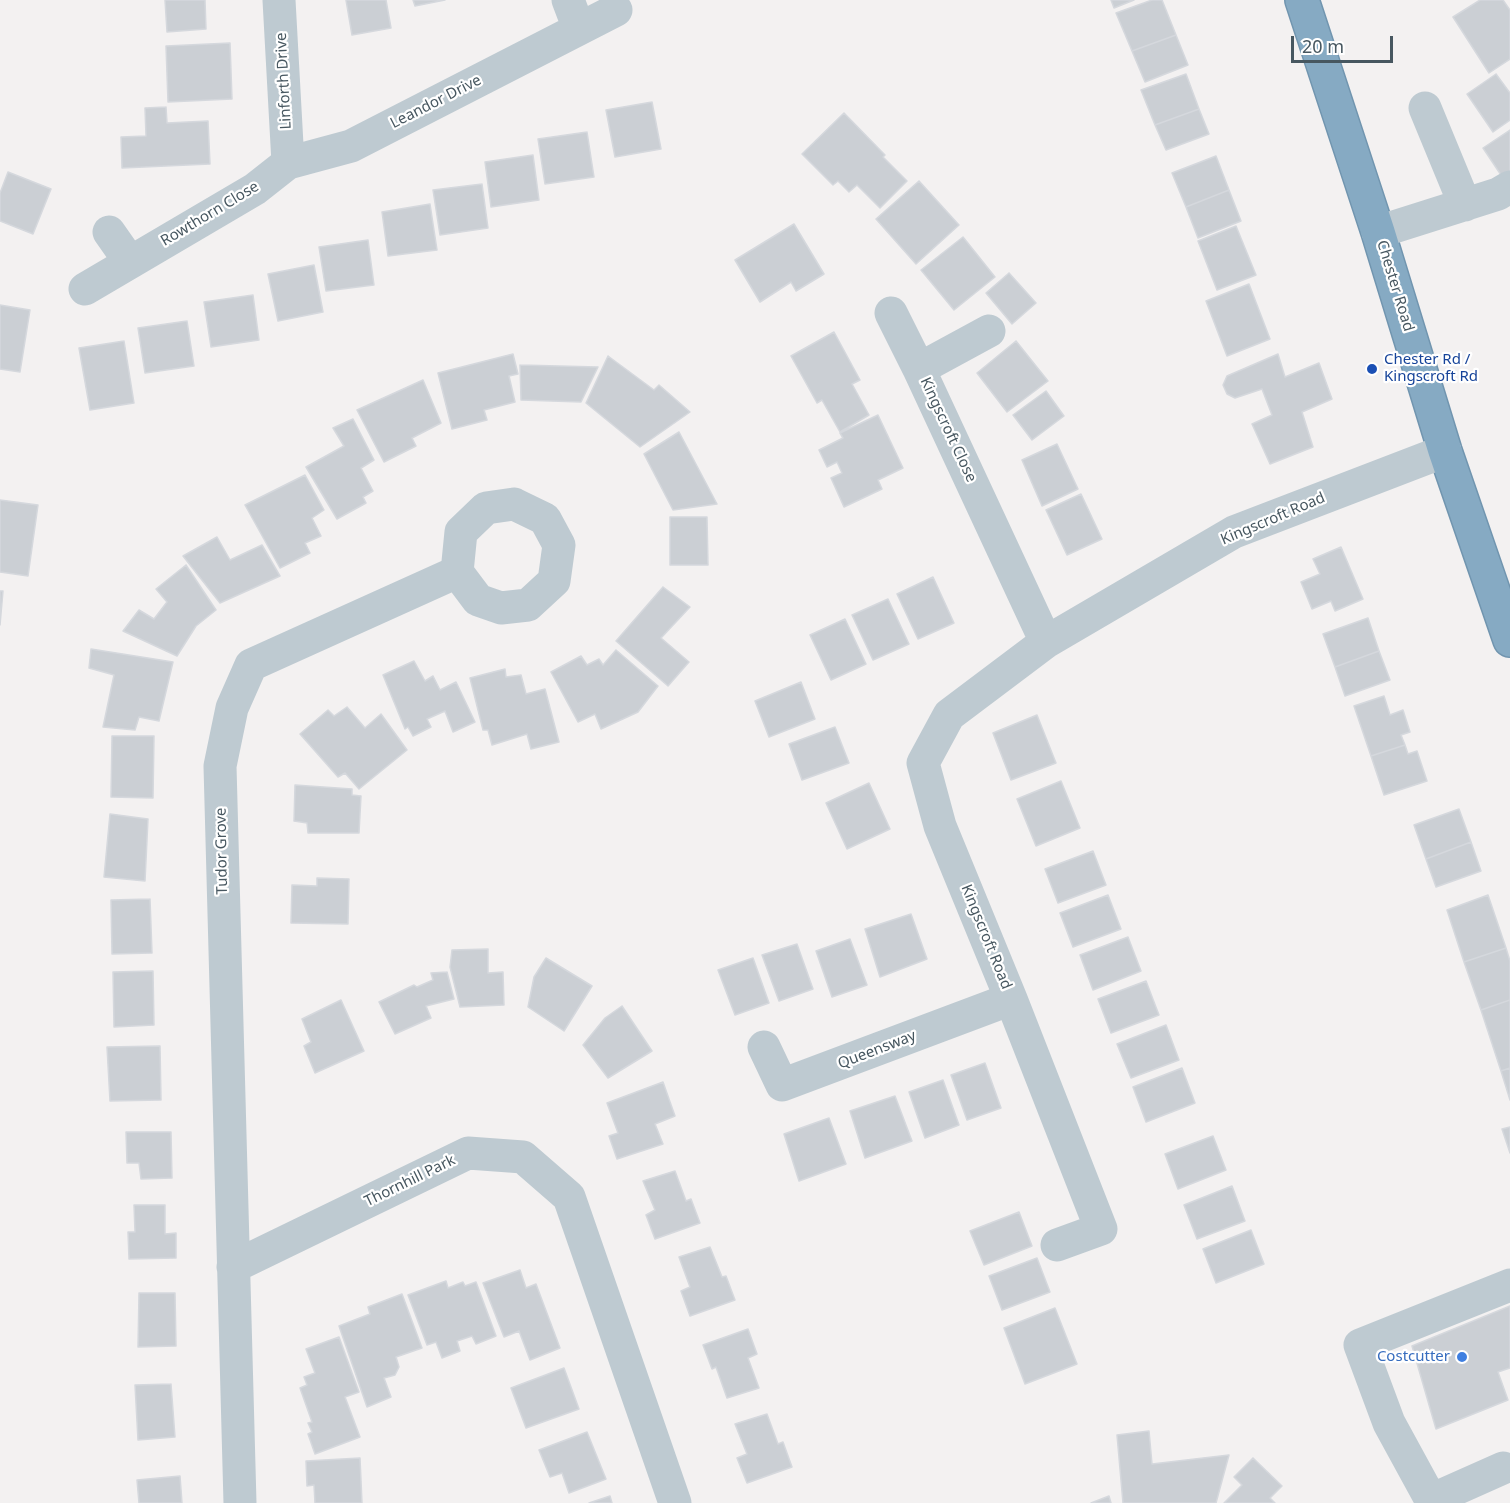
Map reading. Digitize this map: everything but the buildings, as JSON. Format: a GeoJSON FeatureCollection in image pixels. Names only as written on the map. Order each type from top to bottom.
{"type":"FeatureCollection","features":[{"type":"Feature","properties":{"kind":"highway","name":"Chester Road"},"geometry":{"type":"LineString","coordinates":[[1302,0],[1378,232],[1445,451],[1510,639]]}},
{"type":"Feature","properties":{"kind":"street","name":"Linforth Drive"},"geometry":{"type":"LineString","coordinates":[[279,0],[288,163]]}},
{"type":"Feature","properties":{"kind":"street","name":"Leandor Drive"},"geometry":{"type":"LineString","coordinates":[[288,163],[351,146],[573,15],[616,10]]}},
{"type":"Feature","properties":{"kind":"street"},"geometry":{"type":"LineString","coordinates":[[1425,108],[1465,205]]}},
{"type":"Feature","properties":{"kind":"street","name":"Rowthorn Close"},"geometry":{"type":"LineString","coordinates":[[85,289],[255,189],[288,163]]}},
{"type":"Feature","properties":{"kind":"street"},"geometry":{"type":"LineString","coordinates":[[1378,232],[1498,194],[1510,187]]}},
{"type":"Feature","properties":{"kind":"street"},"geometry":{"type":"LineString","coordinates":[[109,232],[130,262]]}},
{"type":"Feature","properties":{"kind":"street","name":"Kingscroft Close"},"geometry":{"type":"LineString","coordinates":[[891,314],[919,369],[1046,642]]}},
{"type":"Feature","properties":{"kind":"street","name":"Kingscroft Close"},"geometry":{"type":"LineString","coordinates":[[919,369],[989,331]]}},
{"type":"Feature","properties":{"kind":"street","name":"Kingscroft Road"},"geometry":{"type":"LineString","coordinates":[[1057,1245],[1101,1229],[940,826],[923,763],[949,715],[1046,642],[1234,532],[1445,451]]}},
{"type":"Feature","properties":{"kind":"street","name":"Tudor Grove"},"geometry":{"type":"LineString","coordinates":[[233,1267],[220,766],[232,708],[251,665],[457,572]]}},
{"type":"Feature","properties":{"kind":"street","name":"Queensway"},"geometry":{"type":"LineString","coordinates":[[764,1047],[782,1085],[1011,999]]}},
{"type":"Feature","properties":{"kind":"street","name":"Thornhill Park"},"geometry":{"type":"LineString","coordinates":[[233,1267],[468,1153],[523,1157],[569,1197],[675,1503]]}},
{"type":"Feature","properties":{"kind":"street"},"geometry":{"type":"LineString","coordinates":[[233,1267],[240,1503]]}},
{"type":"Feature","properties":{"kind":"street"},"geometry":{"type":"LineString","coordinates":[[1503,1468],[1431,1500],[1389,1423],[1360,1345],[1510,1285]]}},
{"type":"Feature","properties":{"kind":"place","name":"Chester Rd / Kingscroft Rd"},"geometry":{"type":"Point","coordinates":[1372,369]}},
{"type":"Feature","properties":{"kind":"place","name":"Costcutter"},"geometry":{"type":"Point","coordinates":[1462,1357]}}]}
